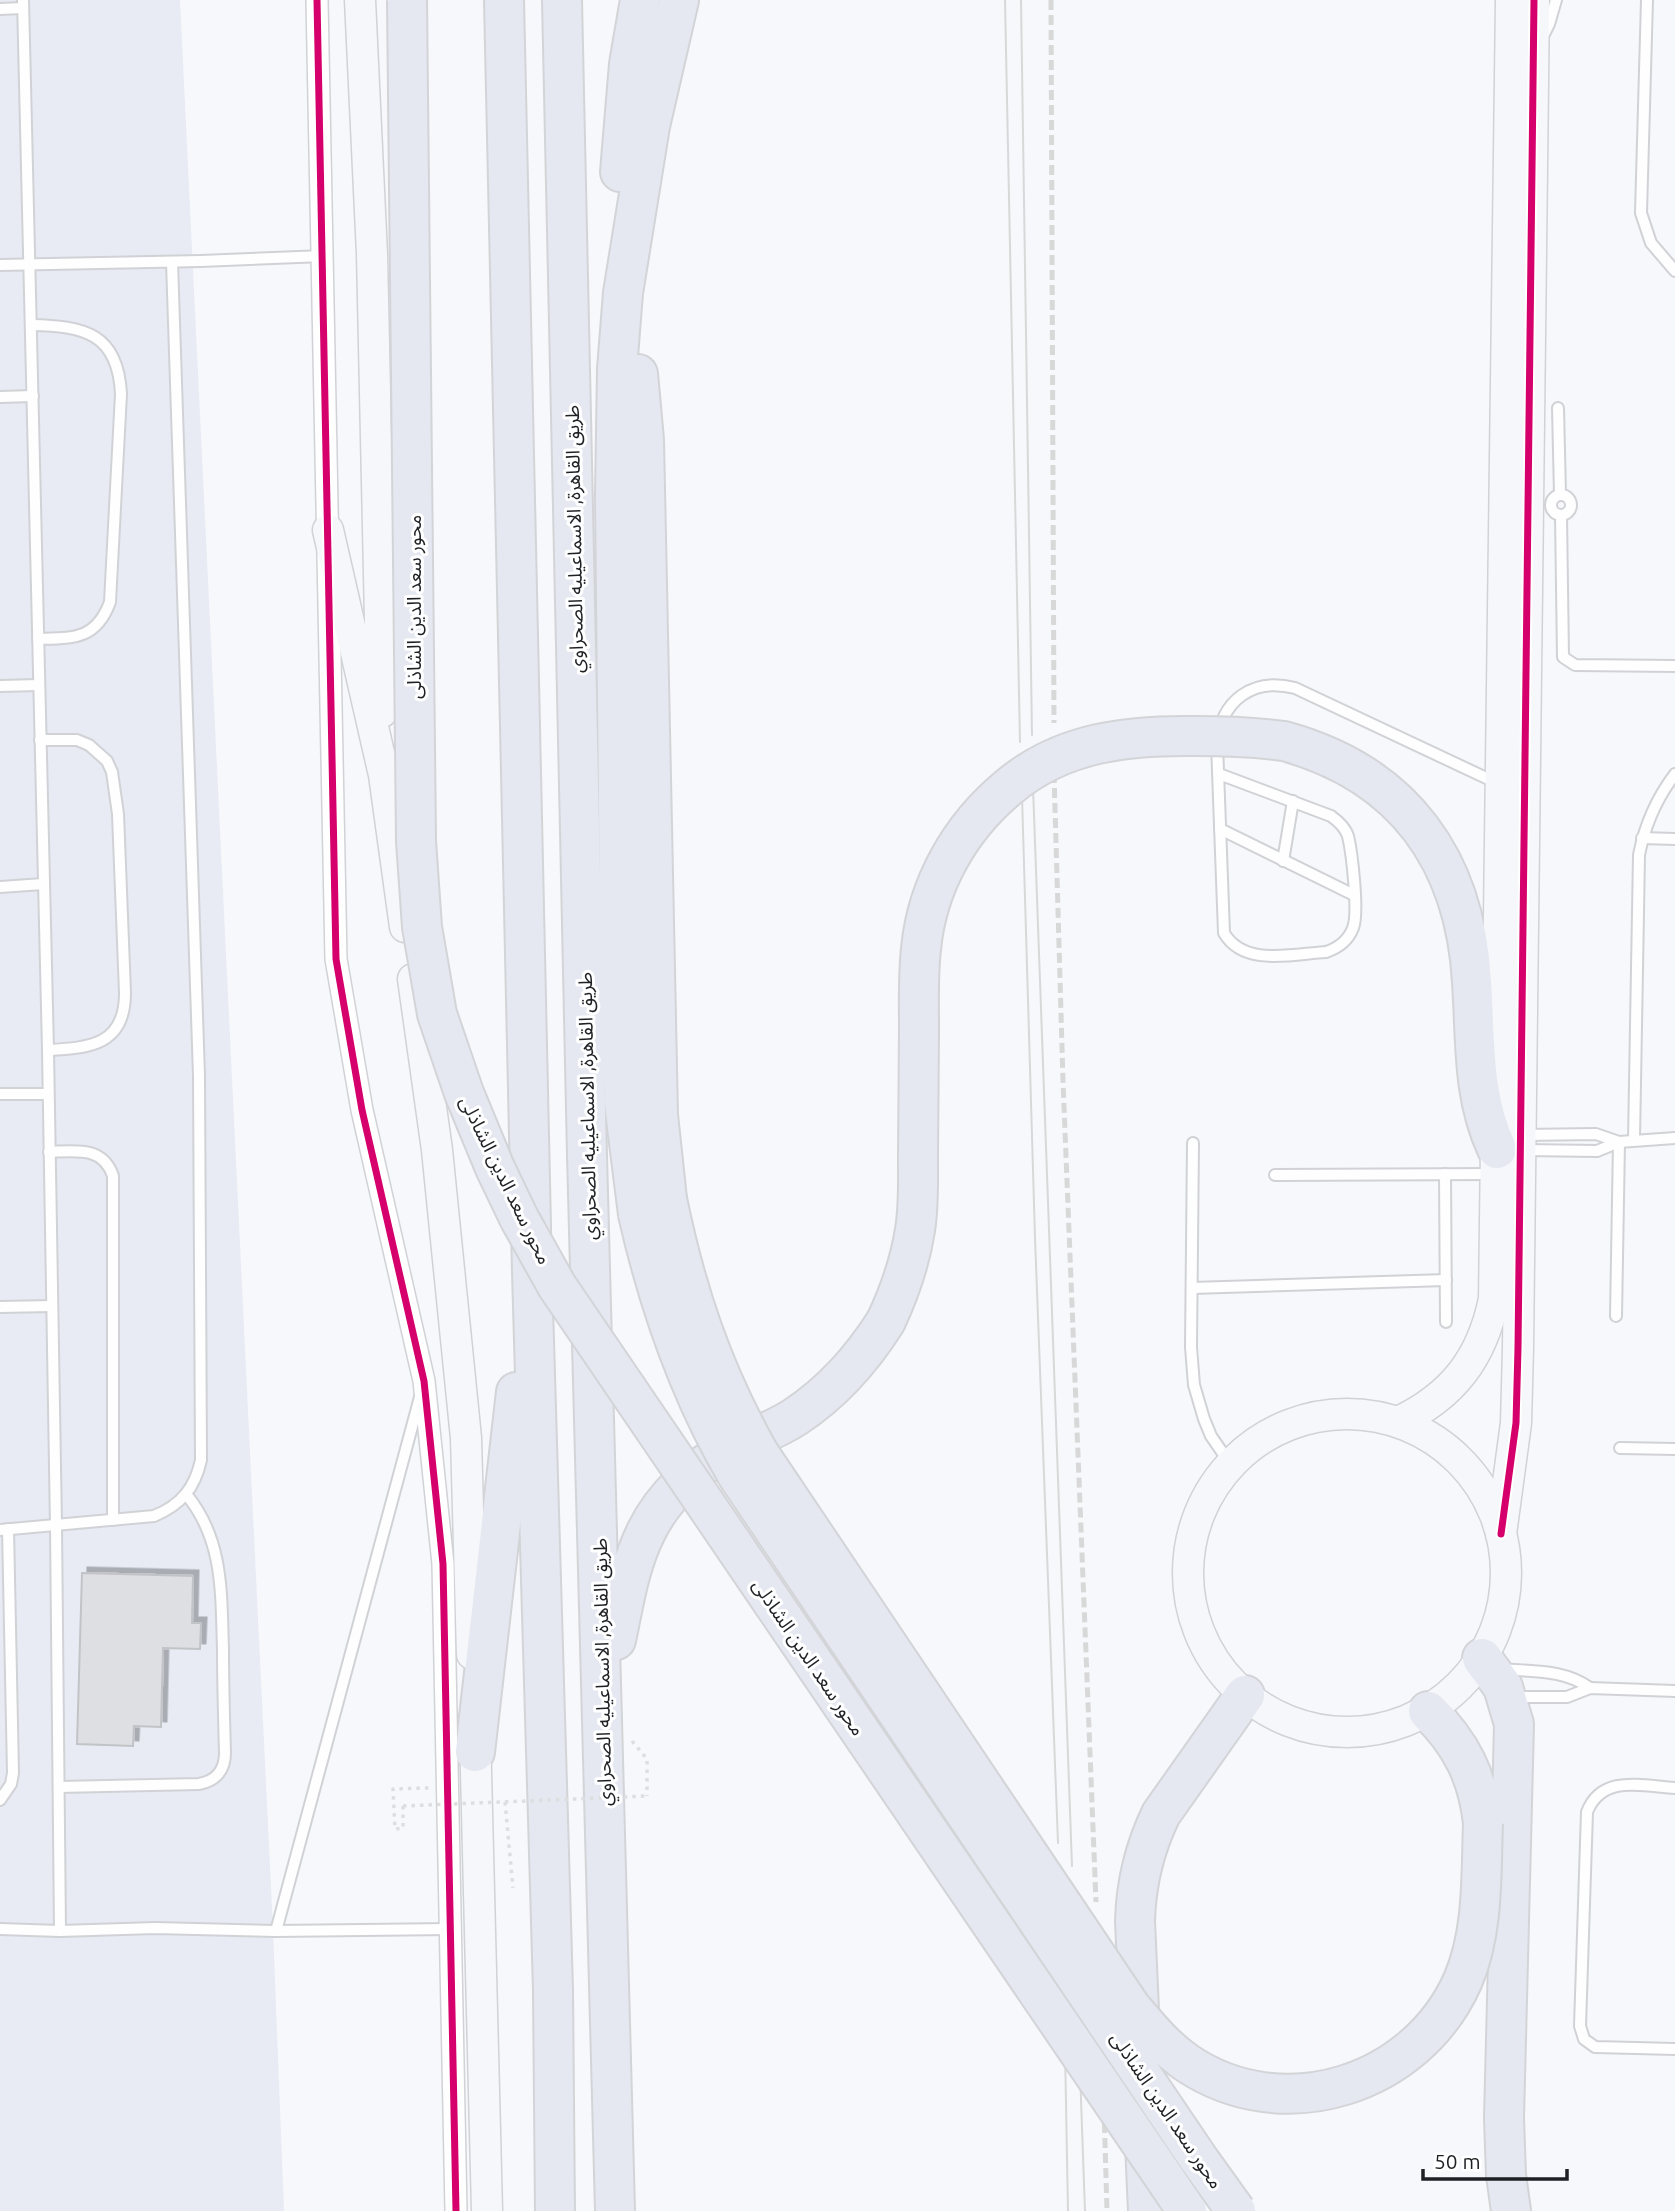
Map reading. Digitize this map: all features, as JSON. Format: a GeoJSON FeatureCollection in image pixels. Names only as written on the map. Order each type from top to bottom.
{"type":"FeatureCollection","features":[{"type":"Feature","properties":{"kind":"highway","name":"محور سعد الدين الشاذلى"},"geometry":{"type":"LineString","coordinates":[[407,0],[416,841],[422,928],[437,1014],[464,1093],[519,1218],[557,1286],[1187,2211]]}},
{"type":"Feature","properties":{"kind":"highway"},"geometry":{"type":"LineString","coordinates":[[504,0],[532,1272],[553,1990],[555,2211]]}},
{"type":"Feature","properties":{"kind":"highway","name":"طريق القاهرة, الاسماعيليه الصحراوي"},"geometry":{"type":"LineString","coordinates":[[562,0],[587,1155],[615,2211]]}},
{"type":"Feature","properties":{"kind":"highway"},"geometry":{"type":"LineString","coordinates":[[563,71],[575,0]]}},
{"type":"Feature","properties":{"kind":"highway"},"geometry":{"type":"LineString","coordinates":[[623,293],[618,214],[621,146],[629,64],[640,0]]}},
{"type":"Feature","properties":{"kind":"highway"},"geometry":{"type":"LineString","coordinates":[[623,293],[650,126],[664,55],[679,0]]}},
{"type":"Feature","properties":{"kind":"highway","name":"محور سعد الدين الشاذلى"},"geometry":{"type":"LineString","coordinates":[[623,293],[615,445],[620,1012],[624,1103],[652,1207],[653,1280],[686,1375],[737,1475],[1236,2211]]}},
{"type":"Feature","properties":{"kind":"highway"},"geometry":{"type":"LineString","coordinates":[[603,1704],[631,1569],[646,1531],[657,1513],[677,1489],[700,1468],[735,1446],[775,1429],[818,1400],[856,1363],[886,1321],[905,1275],[916,1227],[920,949],[931,901],[939,877],[964,834],[988,806],[1016,782],[1059,756],[1082,747],[1118,739],[1235,736],[1284,741],[1332,757],[1374,782],[1410,816],[1439,856],[1459,902],[1472,981],[1476,1080],[1483,1115],[1509,1152]]}},
{"type":"Feature","properties":{"kind":"highway"},"geometry":{"type":"LineString","coordinates":[[652,1207],[681,1265],[701,1330],[727,1392],[759,1452],[1131,2007],[1155,2035],[1188,2063],[1227,2083],[1248,2089],[1291,2094],[1313,2093],[1356,2083],[1376,2074],[1412,2050],[1442,2017],[1464,1979],[1471,1958],[1479,1915],[1483,1823],[1478,1787],[1468,1761],[1453,1737],[1428,1711]]}},
{"type":"Feature","properties":{"kind":"highway"},"geometry":{"type":"LineString","coordinates":[[475,1752],[513,1411],[532,1272]]}},
{"type":"Feature","properties":{"kind":"highway"},"geometry":{"type":"LineString","coordinates":[[1494,1674],[1514,1724],[1504,2118],[1506,2175],[1511,2211]]}},
{"type":"Feature","properties":{"kind":"highway"},"geometry":{"type":"LineString","coordinates":[[1148,2211],[1135,1932],[1139,1877],[1151,1834],[1160,1814],[1245,1695]]}},
{"type":"Feature","properties":{"kind":"street"},"geometry":{"type":"LineString","coordinates":[[317,0],[336,959],[362,1110],[424,1381],[443,1564],[456,2211]]}},
{"type":"Feature","properties":{"kind":"street"},"geometry":{"type":"LineString","coordinates":[[360,0],[372,254],[384,775]]}},
{"type":"Feature","properties":{"kind":"street"},"geometry":{"type":"LineString","coordinates":[[1511,0],[1528,504]]}},
{"type":"Feature","properties":{"kind":"street"},"geometry":{"type":"LineString","coordinates":[[1398,1422],[1425,1408],[1449,1389],[1474,1357],[1483,1338],[1494,1299],[1509,1152],[1514,665],[1528,504],[1534,0]]}},
{"type":"Feature","properties":{"kind":"street"},"geometry":{"type":"LineString","coordinates":[[328,530],[384,775],[437,1150],[466,1438],[487,2211]]}},
{"type":"Feature","properties":{"kind":"street"},"geometry":{"type":"LineString","coordinates":[[1501,1534],[1516,1423],[1501,785],[1514,734]]}},
{"type":"Feature","properties":{"kind":"street"},"geometry":{"type":"LineString","coordinates":[[1353,1414],[1398,1422],[1438,1442],[1471,1473],[1494,1513],[1501,1534],[1506,1568],[1494,1674],[1463,1682],[1428,1711],[1386,1728],[1341,1733],[1297,1725],[1276,1716],[1245,1695],[1223,1674],[1200,1635],[1189,1591],[1190,1556],[1197,1523],[1205,1502],[1231,1465],[1266,1436],[1309,1419],[1353,1414]]}},
{"type":"Feature","properties":{"kind":"lane"},"geometry":{"type":"LineString","coordinates":[[1534,48],[1549,24],[1556,0]]}},
{"type":"Feature","properties":{"kind":"lane"},"geometry":{"type":"LineString","coordinates":[[1647,0],[1640,197],[1644,229],[1660,257],[1675,271]]}},
{"type":"Feature","properties":{"kind":"lane"},"geometry":{"type":"LineString","coordinates":[[0,9],[23,4],[48,1050],[57,1526],[60,1931]]}},
{"type":"Feature","properties":{"kind":"lane"},"geometry":{"type":"LineString","coordinates":[[0,265],[324,256]]}},
{"type":"Feature","properties":{"kind":"lane"},"geometry":{"type":"LineString","coordinates":[[1660,257],[1675,257]]}},
{"type":"Feature","properties":{"kind":"lane"},"geometry":{"type":"LineString","coordinates":[[0,1800],[11,1784],[13,1773],[4,1530],[154,1516],[168,1510],[186,1494],[198,1475],[201,1460],[199,1103],[172,261]]}},
{"type":"Feature","properties":{"kind":"lane"},"geometry":{"type":"LineString","coordinates":[[32,325],[74,327],[88,332],[100,341],[117,364],[121,394],[110,602],[106,614],[90,631],[68,639],[38,639]]}},
{"type":"Feature","properties":{"kind":"lane"},"geometry":{"type":"LineString","coordinates":[[0,397],[33,396]]}},
{"type":"Feature","properties":{"kind":"lane"},"geometry":{"type":"LineString","coordinates":[[1558,408],[1560,494]]}},
{"type":"Feature","properties":{"kind":"lane"},"geometry":{"type":"LineString","coordinates":[[1560,494],[1570,499],[1571,506],[1568,513],[1561,515],[1528,504],[1560,494]]}},
{"type":"Feature","properties":{"kind":"lane"},"geometry":{"type":"LineString","coordinates":[[1561,515],[1563,657],[1575,665],[1675,666]]}},
{"type":"Feature","properties":{"kind":"lane"},"geometry":{"type":"LineString","coordinates":[[0,686],[39,685]]}},
{"type":"Feature","properties":{"kind":"lane"},"geometry":{"type":"LineString","coordinates":[[1219,774],[1331,816],[1347,835],[1355,924],[1347,939],[1334,950],[1326,952],[1259,955],[1244,952],[1229,942],[1224,933],[1220,830],[1218,731],[1228,708],[1247,692],[1258,687],[1283,685],[1296,688],[1501,785]]}},
{"type":"Feature","properties":{"kind":"lane"},"geometry":{"type":"LineString","coordinates":[[40,740],[77,740],[89,744],[99,751],[113,772],[118,814],[125,993],[121,1020],[104,1040],[79,1049],[48,1050]]}},
{"type":"Feature","properties":{"kind":"lane"},"geometry":{"type":"LineString","coordinates":[[1634,1140],[1637,872],[1642,838],[1649,815],[1675,774]]}},
{"type":"Feature","properties":{"kind":"lane"},"geometry":{"type":"LineString","coordinates":[[1283,860],[1293,802]]}},
{"type":"Feature","properties":{"kind":"lane"},"geometry":{"type":"LineString","coordinates":[[1220,830],[1354,895]]}},
{"type":"Feature","properties":{"kind":"lane"},"geometry":{"type":"LineString","coordinates":[[1642,838],[1675,839]]}},
{"type":"Feature","properties":{"kind":"lane"},"geometry":{"type":"LineString","coordinates":[[0,887],[43,884]]}},
{"type":"Feature","properties":{"kind":"lane"},"geometry":{"type":"LineString","coordinates":[[0,1094],[48,1094]]}},
{"type":"Feature","properties":{"kind":"lane"},"geometry":{"type":"LineString","coordinates":[[1275,1175],[1445,1174],[1509,1152],[1596,1134],[1619,1142]]}},
{"type":"Feature","properties":{"kind":"lane"},"geometry":{"type":"LineString","coordinates":[[1509,1152],[1597,1151],[1619,1142],[1675,1138]]}},
{"type":"Feature","properties":{"kind":"lane"},"geometry":{"type":"LineString","coordinates":[[1616,1316],[1619,1142]]}},
{"type":"Feature","properties":{"kind":"lane"},"geometry":{"type":"LineString","coordinates":[[1193,1143],[1191,1348],[1198,1402],[1211,1436],[1231,1465]]}},
{"type":"Feature","properties":{"kind":"lane"},"geometry":{"type":"LineString","coordinates":[[49,1152],[90,1152],[105,1161],[113,1176],[113,1520]]}},
{"type":"Feature","properties":{"kind":"lane"},"geometry":{"type":"LineString","coordinates":[[1445,1174],[1446,1322]]}},
{"type":"Feature","properties":{"kind":"lane"},"geometry":{"type":"LineString","coordinates":[[1192,1288],[1446,1280]]}},
{"type":"Feature","properties":{"kind":"lane"},"geometry":{"type":"LineString","coordinates":[[0,1307],[52,1306]]}},
{"type":"Feature","properties":{"kind":"lane"},"geometry":{"type":"LineString","coordinates":[[276,1931],[424,1381]]}},
{"type":"Feature","properties":{"kind":"lane"},"geometry":{"type":"LineString","coordinates":[[1620,1448],[1675,1449]]}},
{"type":"Feature","properties":{"kind":"lane"},"geometry":{"type":"LineString","coordinates":[[59,1787],[199,1784],[213,1779],[223,1768],[225,1753],[221,1576],[211,1535],[186,1494]]}},
{"type":"Feature","properties":{"kind":"lane"},"geometry":{"type":"LineString","coordinates":[[1494,1674],[1567,1697],[1590,1688],[1675,1691]]}},
{"type":"Feature","properties":{"kind":"lane"},"geometry":{"type":"LineString","coordinates":[[1494,1674],[1561,1674],[1590,1688]]}},
{"type":"Feature","properties":{"kind":"lane"},"geometry":{"type":"LineString","coordinates":[[1675,1788],[1618,1785],[1598,1793],[1587,1812],[1580,2026],[1584,2039],[1595,2047],[1675,2049]]}},
{"type":"Feature","properties":{"kind":"lane"},"geometry":{"type":"LineString","coordinates":[[0,1929],[450,1929]]}},
{"type":"Feature","properties":{"kind":"path"},"geometry":{"type":"LineString","coordinates":[[447,1788],[393,1789],[395,1829],[403,1828],[403,1806],[648,1796],[648,1759]]}},
{"type":"Feature","properties":{"kind":"path"},"geometry":{"type":"LineString","coordinates":[[478,1891],[513,1888],[505,1802]]}},
{"type":"Feature","properties":{"kind":"shaded area"},"geometry":{"type":"Polygon","coordinates":[[[0,0],[180,0],[273,1929],[284,2211],[0,2211],[0,0]]]}},
{"type":"Feature","properties":{"kind":"building"},"geometry":{"type":"Polygon","coordinates":[[[82,1573],[193,1576],[192,1623],[201,1623],[200,1649],[163,1648],[161,1727],[134,1726],[133,1746],[77,1744],[82,1573]]]}},
{"type":"Feature","properties":{"kind":"tram line"},"geometry":{"type":"LineString","coordinates":[[1005,0],[1020,742]]}},
{"type":"Feature","properties":{"kind":"tram line"},"geometry":{"type":"LineString","coordinates":[[1021,0],[1032,735]]}},
{"type":"Feature","properties":{"kind":"tram line"},"geometry":{"type":"LineString","coordinates":[[1033,787],[1072,1866]]}},
{"type":"Feature","properties":{"kind":"tram line"},"geometry":{"type":"LineString","coordinates":[[1022,796],[1035,1238],[1058,1843]]}},
{"type":"Feature","properties":{"kind":"tram line"},"geometry":{"type":"LineString","coordinates":[[1065,2050],[1068,2211]]}},
{"type":"Feature","properties":{"kind":"tram line"},"geometry":{"type":"LineString","coordinates":[[1080,2072],[1085,2211]]}},
{"type":"Feature","properties":{"kind":"railway"},"geometry":{"type":"LineString","coordinates":[[1051,0],[1054,723]]}},
{"type":"Feature","properties":{"kind":"railway"},"geometry":{"type":"LineString","coordinates":[[1054,773],[1063,1081],[1096,1902]]}},
{"type":"Feature","properties":{"kind":"railway"},"geometry":{"type":"LineString","coordinates":[[1104,2108],[1107,2211]]}},
{"type":"Feature","properties":{"kind":"cycle path"},"geometry":{"type":"LineString","coordinates":[[317,0],[336,959],[362,1110],[424,1381],[443,1564],[456,2211]]}},
{"type":"Feature","properties":{"kind":"cycle path"},"geometry":{"type":"LineString","coordinates":[[1501,1534],[1516,1423],[1518,1348],[1534,0]]}}]}
